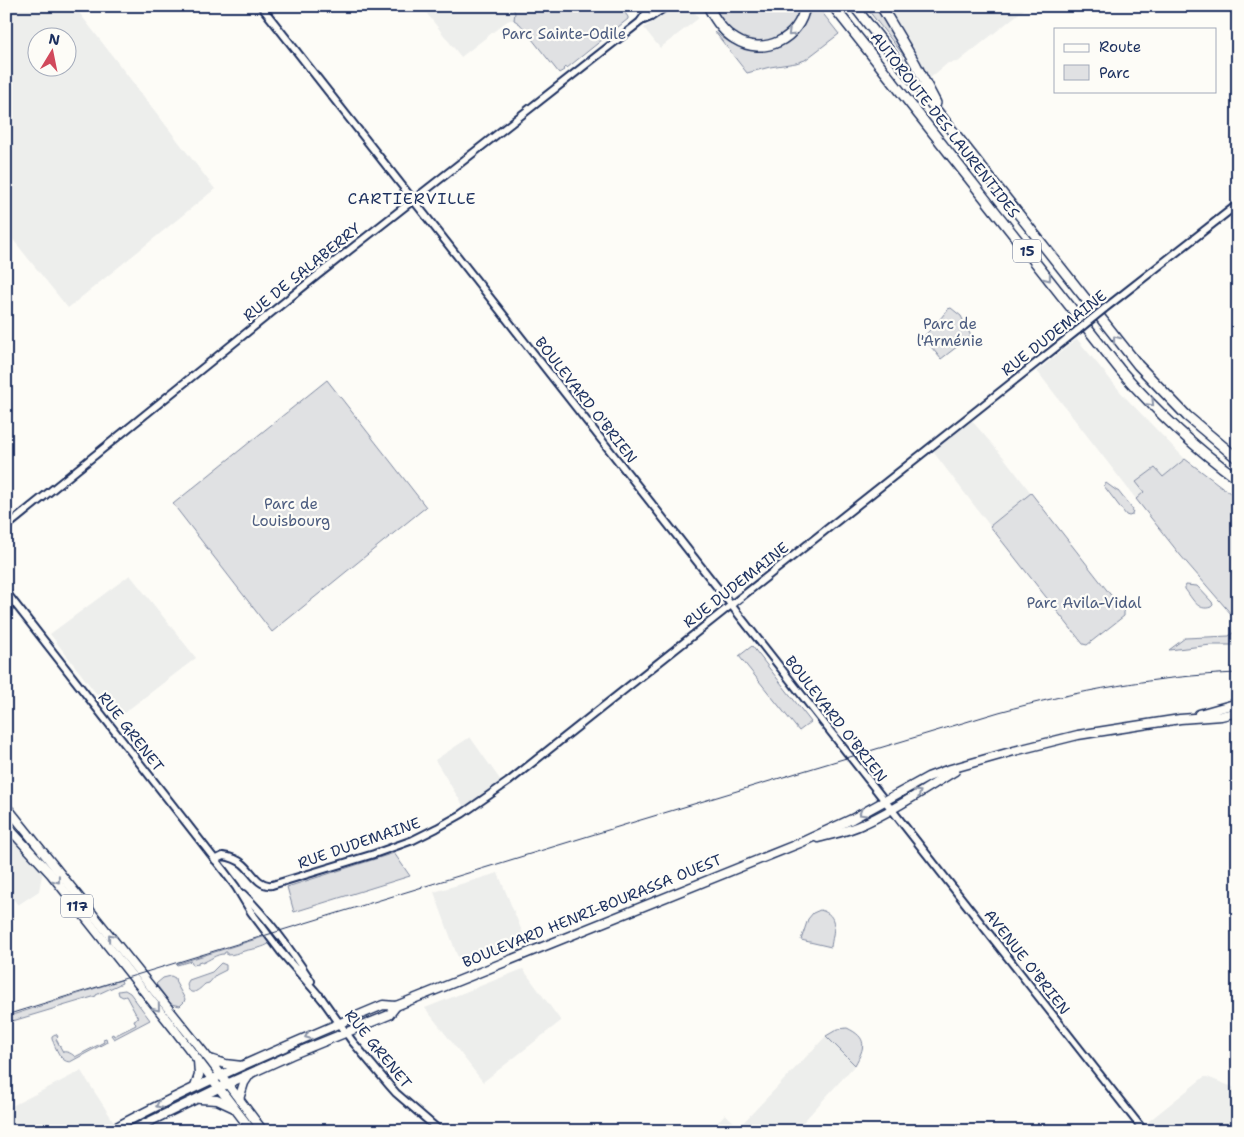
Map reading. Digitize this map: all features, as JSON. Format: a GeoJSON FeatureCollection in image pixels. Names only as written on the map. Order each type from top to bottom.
{"type":"FeatureCollection","features":[{"type":"Feature","properties":{"kind":"highway"},"geometry":{"type":"LineString","coordinates":[[700,6],[709,9],[721,26],[734,38],[747,45],[763,46],[777,44],[791,35],[803,16],[805,6]]}},
{"type":"Feature","properties":{"kind":"highway","name":"AUTOROUTE DES LAURENTIDES"},"geometry":{"type":"LineString","coordinates":[[833,6],[1122,371],[1171,423],[1238,480]]}},
{"type":"Feature","properties":{"kind":"highway","name":"AUTOROUTE DES LAURENTIDES"},"geometry":{"type":"LineString","coordinates":[[854,6],[1138,365],[1187,416],[1238,459]]}},
{"type":"Feature","properties":{"kind":"highway"},"geometry":{"type":"LineString","coordinates":[[881,6],[915,63],[945,121]]}},
{"type":"Feature","properties":{"kind":"main road","name":"BOULEVARD HENRI-BOURASSA OUEST"},"geometry":{"type":"LineString","coordinates":[[1180,719],[1238,703]]}},
{"type":"Feature","properties":{"kind":"main road","name":"BOULEVARD HENRI-BOURASSA OUEST"},"geometry":{"type":"LineString","coordinates":[[109,1131],[195,1087],[340,1022],[383,1005],[396,1006],[800,843],[852,819],[932,775],[1073,736],[1180,719],[1221,716],[1238,712]]}},
{"type":"Feature","properties":{"kind":"main road","name":"BOULEVARD HENRI-BOURASSA OUEST"},"geometry":{"type":"LineString","coordinates":[[800,843],[867,823],[966,765]]}},
{"type":"Feature","properties":{"kind":"main road","name":"117"},"geometry":{"type":"LineString","coordinates":[[6,806],[139,978],[252,1131]]}},
{"type":"Feature","properties":{"kind":"main road","name":"117"},"geometry":{"type":"LineString","coordinates":[[6,825],[51,874],[209,1059],[263,1131]]}},
{"type":"Feature","properties":{"kind":"main road","name":"BOULEVARD HENRI-BOURASSA OUEST"},"geometry":{"type":"LineString","coordinates":[[130,1131],[251,1073],[389,1015],[396,1006]]}},
{"type":"Feature","properties":{"kind":"main road"},"geometry":{"type":"LineString","coordinates":[[209,1059],[225,1064],[242,1066]]}},
{"type":"Feature","properties":{"kind":"main road"},"geometry":{"type":"LineString","coordinates":[[195,1087],[199,1074],[198,1060]]}},
{"type":"Feature","properties":{"kind":"main road"},"geometry":{"type":"LineString","coordinates":[[239,1099],[244,1083],[251,1073]]}},
{"type":"Feature","properties":{"kind":"main road"},"geometry":{"type":"LineString","coordinates":[[196,1100],[217,1100],[236,1110]]}},
{"type":"Feature","properties":{"kind":"street","name":"BOULEVARD O'BRIEN"},"geometry":{"type":"LineString","coordinates":[[261,6],[892,809]]}},
{"type":"Feature","properties":{"kind":"street","name":"RUE DE SALABERRY"},"geometry":{"type":"LineString","coordinates":[[640,22],[647,12],[655,6]]}},
{"type":"Feature","properties":{"kind":"street","name":"RUE DE SALABERRY"},"geometry":{"type":"LineString","coordinates":[[6,526],[412,200],[640,22],[667,6]]}},
{"type":"Feature","properties":{"kind":"street","name":"RUE DUDEMAINE"},"geometry":{"type":"LineString","coordinates":[[215,860],[223,856],[235,859],[262,883],[269,886],[406,842],[430,832],[462,814],[508,782],[1238,204]]}},
{"type":"Feature","properties":{"kind":"street","name":"RUE GRENET"},"geometry":{"type":"LineString","coordinates":[[6,592],[236,887],[257,908],[283,940],[346,1032],[396,1093],[440,1131]]}},
{"type":"Feature","properties":{"kind":"street","name":"AVENUE O'BRIEN"},"geometry":{"type":"LineString","coordinates":[[892,809],[1144,1131]]}},
{"type":"Feature","properties":{"kind":"shaded area"},"geometry":{"type":"Polygon","coordinates":[[[6,6],[74,6],[215,189],[68,308],[11,237],[6,240],[6,6]]]}},
{"type":"Feature","properties":{"kind":"shaded area"},"geometry":{"type":"Polygon","coordinates":[[[421,6],[510,6],[515,12],[514,20],[506,22],[461,57],[421,6]]]}},
{"type":"Feature","properties":{"kind":"shaded area"},"geometry":{"type":"Polygon","coordinates":[[[675,6],[690,6],[699,18],[660,48],[644,28],[675,6]]]}},
{"type":"Feature","properties":{"kind":"shaded area"},"geometry":{"type":"Polygon","coordinates":[[[887,6],[1028,6],[958,62],[948,63],[930,78],[887,6]]]}},
{"type":"Feature","properties":{"kind":"shaded area"},"geometry":{"type":"Polygon","coordinates":[[[1077,339],[1124,396],[1185,459],[1136,499],[1037,371],[1077,339]]]}},
{"type":"Feature","properties":{"kind":"shaded area"},"geometry":{"type":"Polygon","coordinates":[[[972,421],[1031,493],[990,526],[934,453],[935,450],[972,421]]]}},
{"type":"Feature","properties":{"kind":"shaded area"},"geometry":{"type":"Polygon","coordinates":[[[130,575],[196,658],[116,719],[50,634],[130,575]]]}},
{"type":"Feature","properties":{"kind":"shaded area"},"geometry":{"type":"Polygon","coordinates":[[[470,737],[501,781],[464,807],[435,760],[470,737]]]}},
{"type":"Feature","properties":{"kind":"shaded area"},"geometry":{"type":"Polygon","coordinates":[[[6,833],[43,870],[39,891],[18,905],[6,890],[6,833]]]}},
{"type":"Feature","properties":{"kind":"shaded area"},"geometry":{"type":"Polygon","coordinates":[[[498,873],[526,941],[461,966],[434,892],[498,873]]]}},
{"type":"Feature","properties":{"kind":"shaded area"},"geometry":{"type":"Polygon","coordinates":[[[523,969],[561,1021],[483,1082],[425,1008],[523,969]]]}},
{"type":"Feature","properties":{"kind":"shaded area"},"geometry":{"type":"Polygon","coordinates":[[[826,1036],[855,1065],[795,1131],[710,1131],[725,1114],[739,1127],[826,1036]]]}},
{"type":"Feature","properties":{"kind":"shaded area"},"geometry":{"type":"Polygon","coordinates":[[[81,1071],[114,1122],[97,1131],[6,1131],[6,1109],[81,1071]]]}},
{"type":"Feature","properties":{"kind":"shaded area"},"geometry":{"type":"Polygon","coordinates":[[[1204,1077],[1238,1089],[1238,1131],[1153,1131],[1148,1124],[1149,1121],[1204,1077]]]}},
{"type":"Feature","properties":{"kind":"green space","name":"Parc Sainte-Odile"},"geometry":{"type":"Polygon","coordinates":[[[511,6],[620,6],[628,19],[559,73],[520,24],[514,20],[515,12],[511,6]]]}},
{"type":"Feature","properties":{"kind":"green space"},"geometry":{"type":"Polygon","coordinates":[[[711,6],[803,6],[792,30],[769,43],[744,41],[726,27],[711,6]]]}},
{"type":"Feature","properties":{"kind":"green space"},"geometry":{"type":"Polygon","coordinates":[[[809,6],[817,6],[839,34],[805,60],[796,63],[747,73],[715,32],[735,45],[746,49],[769,50],[790,40],[799,31],[806,19],[809,6]]]}},
{"type":"Feature","properties":{"kind":"green space"},"geometry":{"type":"Polygon","coordinates":[[[865,6],[876,6],[906,55],[904,56],[865,6]]]}},
{"type":"Feature","properties":{"kind":"green space","name":"Parc de l'Arménie"},"geometry":{"type":"Polygon","coordinates":[[[951,308],[961,316],[971,336],[941,359],[923,337],[951,308]]]}},
{"type":"Feature","properties":{"kind":"green space","name":"Parc de Louisbourg"},"geometry":{"type":"Polygon","coordinates":[[[327,380],[426,507],[272,632],[173,504],[327,380]]]}},
{"type":"Feature","properties":{"kind":"green space"},"geometry":{"type":"Polygon","coordinates":[[[1185,459],[1238,499],[1238,622],[1181,556],[1136,499],[1144,492],[1136,482],[1155,468],[1163,477],[1185,459]]]}},
{"type":"Feature","properties":{"kind":"green space"},"geometry":{"type":"Polygon","coordinates":[[[1106,483],[1118,491],[1133,510],[1132,515],[1126,515],[1104,486],[1106,483]]]}},
{"type":"Feature","properties":{"kind":"green space","name":"Parc Avila-Vidal"},"geometry":{"type":"Polygon","coordinates":[[[1031,493],[1124,612],[1124,616],[1087,645],[1083,644],[990,526],[1031,493]]]}},
{"type":"Feature","properties":{"kind":"green space"},"geometry":{"type":"Polygon","coordinates":[[[1186,585],[1197,586],[1213,605],[1206,608],[1199,606],[1185,589],[1186,585]]]}},
{"type":"Feature","properties":{"kind":"green space"},"geometry":{"type":"Polygon","coordinates":[[[1238,629],[1238,645],[1211,645],[1169,650],[1185,638],[1229,636],[1238,629]]]}},
{"type":"Feature","properties":{"kind":"green space"},"geometry":{"type":"Polygon","coordinates":[[[752,646],[811,722],[799,731],[739,656],[752,646]]]}},
{"type":"Feature","properties":{"kind":"green space"},"geometry":{"type":"Polygon","coordinates":[[[394,853],[410,876],[294,912],[287,887],[394,853]]]}},
{"type":"Feature","properties":{"kind":"green space"},"geometry":{"type":"Polygon","coordinates":[[[820,910],[826,912],[833,920],[834,930],[831,947],[801,940],[808,919],[813,913],[820,910]]]}},
{"type":"Feature","properties":{"kind":"green space"},"geometry":{"type":"Polygon","coordinates":[[[266,936],[272,942],[261,947],[231,955],[227,955],[227,952],[225,952],[202,963],[201,961],[193,965],[191,961],[176,964],[266,936]]]}},
{"type":"Feature","properties":{"kind":"green space"},"geometry":{"type":"Polygon","coordinates":[[[221,963],[226,965],[226,970],[216,975],[209,983],[197,991],[192,992],[188,989],[187,984],[189,980],[212,972],[221,963]]]}},
{"type":"Feature","properties":{"kind":"green space"},"geometry":{"type":"Polygon","coordinates":[[[171,976],[175,978],[185,999],[180,1006],[171,1004],[156,984],[163,978],[171,976]]]}},
{"type":"Feature","properties":{"kind":"green space"},"geometry":{"type":"Polygon","coordinates":[[[121,980],[122,983],[96,996],[6,1023],[6,1017],[121,980]]]}},
{"type":"Feature","properties":{"kind":"green space"},"geometry":{"type":"Polygon","coordinates":[[[125,990],[130,993],[150,1020],[114,1039],[111,1035],[113,1034],[114,1036],[136,1025],[134,1020],[138,1018],[126,996],[119,995],[118,991],[125,990]]]}},
{"type":"Feature","properties":{"kind":"green space"},"geometry":{"type":"Polygon","coordinates":[[[847,1028],[859,1035],[863,1044],[855,1065],[826,1036],[838,1029],[847,1028]]]}},
{"type":"Feature","properties":{"kind":"green space"},"geometry":{"type":"Polygon","coordinates":[[[55,1034],[58,1037],[56,1039],[63,1052],[70,1053],[75,1057],[104,1042],[103,1039],[106,1038],[107,1042],[70,1062],[64,1060],[59,1054],[52,1039],[52,1036],[55,1034]]]}},
{"type":"Feature","properties":{"kind":"tram line"},"geometry":{"type":"LineString","coordinates":[[6,1015],[999,712],[1058,697],[1147,681],[1238,673]]}},
{"type":"Feature","properties":{"kind":"district","name":"CARTIERVILLE"},"geometry":{"type":"Point","coordinates":[412,198]}}]}
